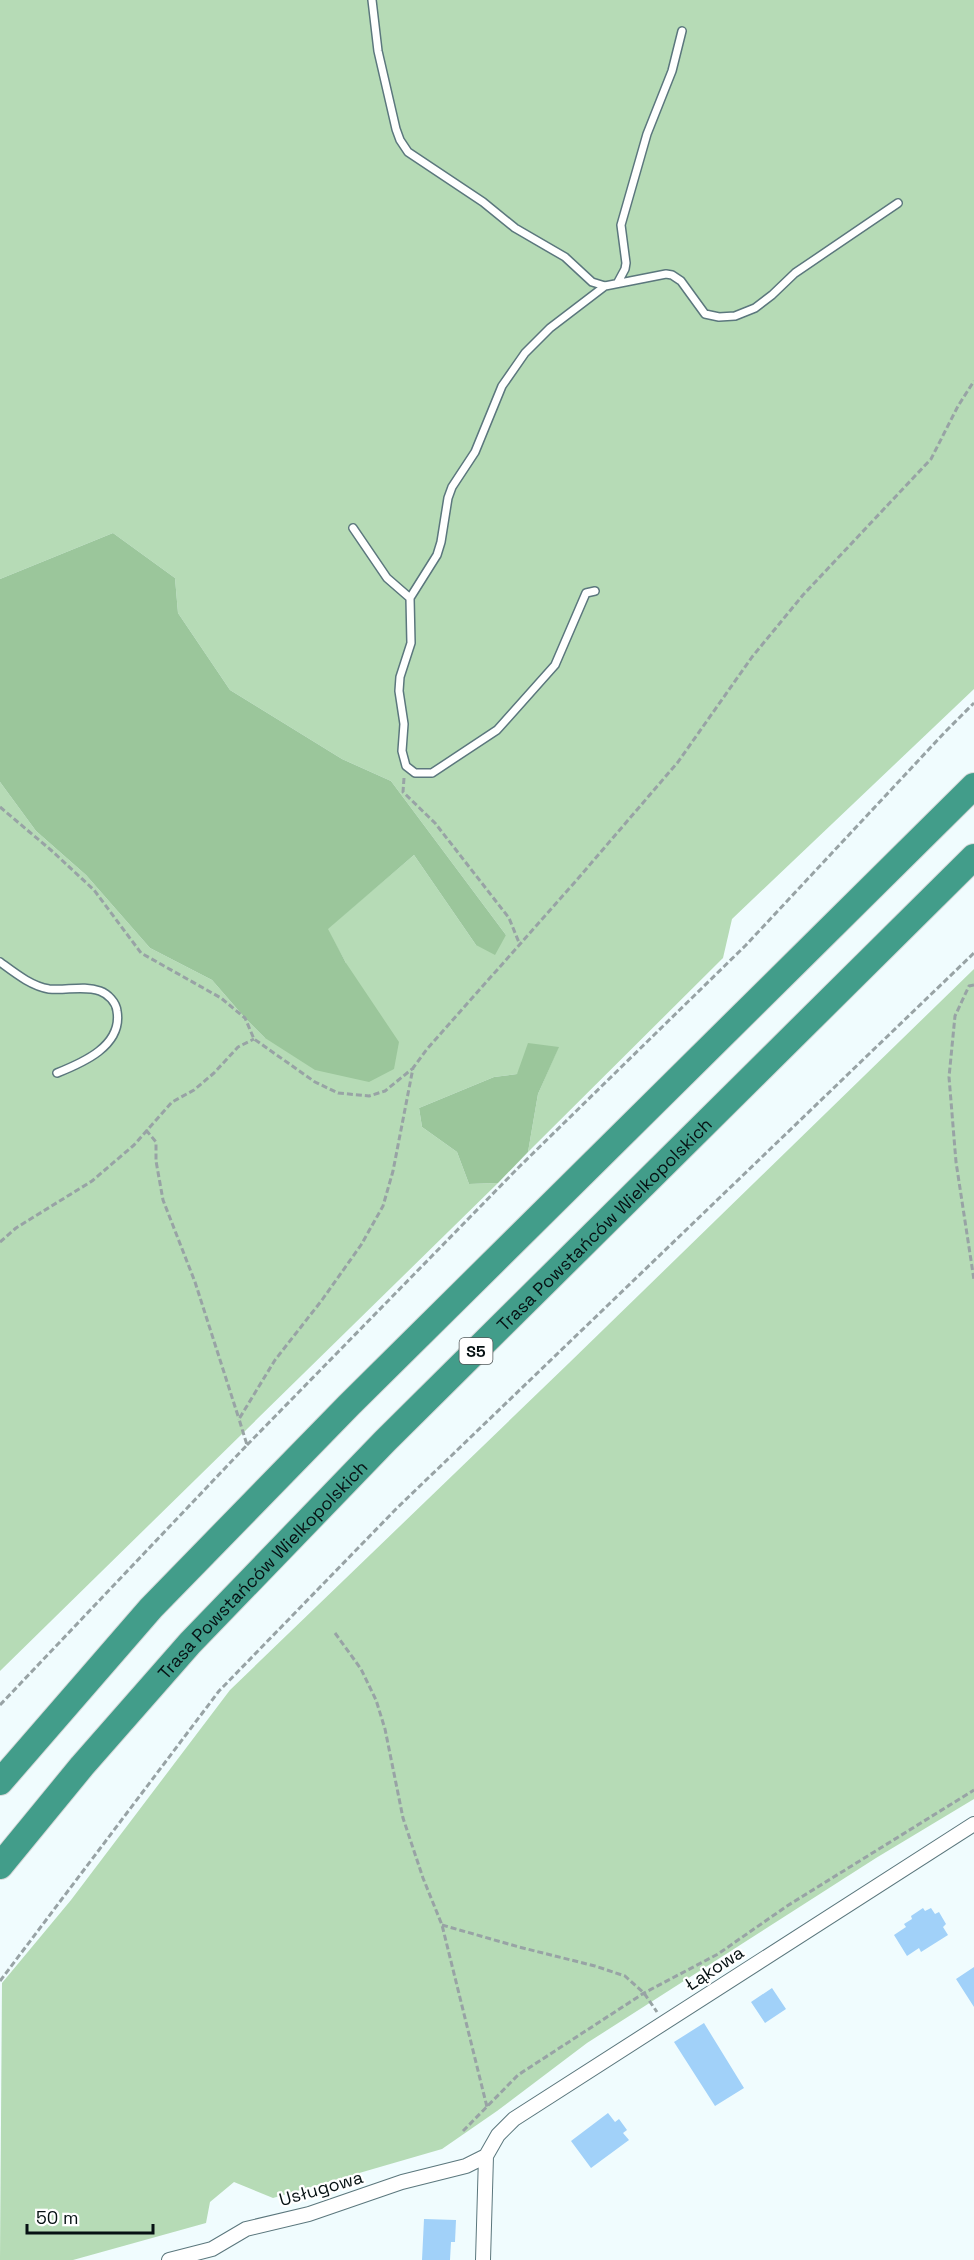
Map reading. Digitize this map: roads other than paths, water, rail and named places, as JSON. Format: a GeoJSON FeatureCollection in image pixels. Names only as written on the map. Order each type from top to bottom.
{"type":"FeatureCollection","features":[{"type":"Feature","properties":{"kind":"highway"},"geometry":{"type":"LineString","coordinates":[[0,1782],[150,1608],[333,1422],[974,786]]}},
{"type":"Feature","properties":{"kind":"highway","name":"Trasa Powstańców Wielkopolskich"},"geometry":{"type":"LineString","coordinates":[[0,1866],[190,1643],[369,1458],[974,857]]}},
{"type":"Feature","properties":{"kind":"street","name":"Łąkowa"},"geometry":{"type":"LineString","coordinates":[[486,2156],[498,2135],[514,2119],[974,1824]]}},
{"type":"Feature","properties":{"kind":"street","name":"Usługowa"},"geometry":{"type":"LineString","coordinates":[[169,2260],[212,2249],[246,2229],[309,2214],[402,2182],[466,2166],[486,2156]]}},
{"type":"Feature","properties":{"kind":"street"},"geometry":{"type":"LineString","coordinates":[[483,2260],[486,2156]]}},
{"type":"Feature","properties":{"kind":"lane"},"geometry":{"type":"LineString","coordinates":[[372,0],[378,51],[396,129],[408,152],[450,179],[515,228],[565,257],[592,282],[605,286]]}},
{"type":"Feature","properties":{"kind":"lane"},"geometry":{"type":"LineString","coordinates":[[618,282],[626,263],[621,225],[647,134],[672,71],[681,32]]}},
{"type":"Feature","properties":{"kind":"lane"},"geometry":{"type":"LineString","coordinates":[[595,591],[586,592],[561,655],[549,674],[527,694],[497,729],[432,773],[422,775],[410,770],[403,760],[404,724],[399,691],[400,677],[411,643],[410,598],[437,555],[452,487],[475,452],[495,401],[511,372],[525,353],[550,328],[605,286],[618,282],[672,275],[681,281],[705,314],[719,317],[735,315],[764,302],[795,273],[898,203]]}},
{"type":"Feature","properties":{"kind":"lane"},"geometry":{"type":"LineString","coordinates":[[353,528],[395,588],[410,598]]}},
{"type":"Feature","properties":{"kind":"lane"},"geometry":{"type":"LineString","coordinates":[[0,962],[25,980],[41,987],[98,990],[111,999],[115,1005],[117,1019],[109,1040],[97,1052],[80,1063],[57,1073]]}}]}
